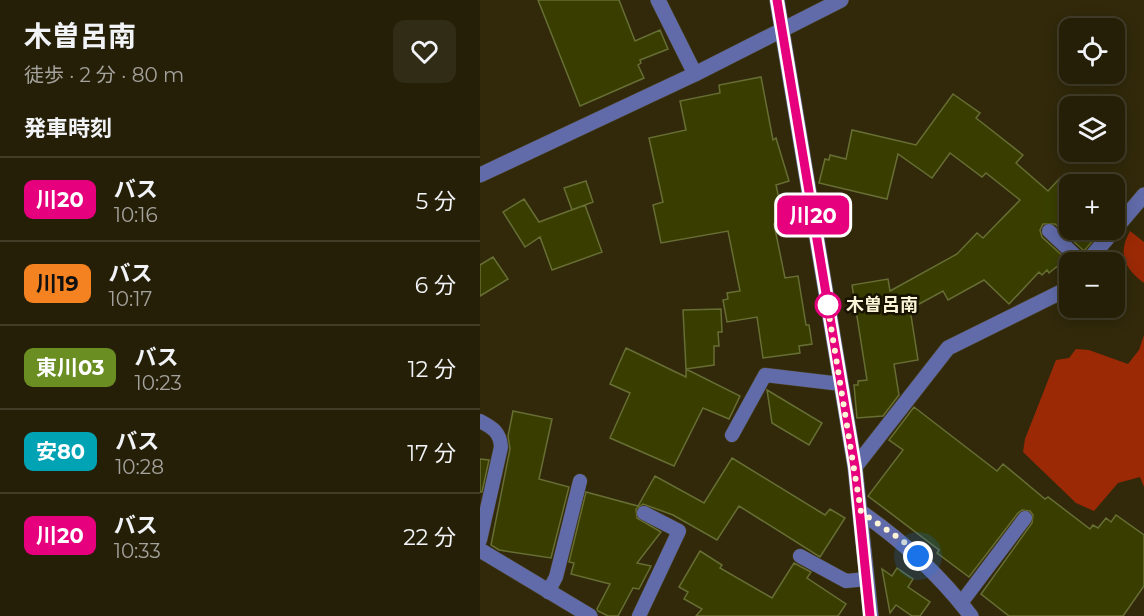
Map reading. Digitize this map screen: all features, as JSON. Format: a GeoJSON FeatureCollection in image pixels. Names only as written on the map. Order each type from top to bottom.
{"type":"FeatureCollection","features":[{"type":"Feature","properties":{"kind":"street"},"geometry":{"type":"LineString","coordinates":[[658,0],[695,74]]}},
{"type":"Feature","properties":{"kind":"street"},"geometry":{"type":"LineString","coordinates":[[777,0],[855,467],[870,616]]}},
{"type":"Feature","properties":{"kind":"street"},"geometry":{"type":"LineString","coordinates":[[480,175],[782,32],[841,0]]}},
{"type":"Feature","properties":{"kind":"street"},"geometry":{"type":"LineString","coordinates":[[1096,252],[1144,195]]}},
{"type":"Feature","properties":{"kind":"street"},"geometry":{"type":"LineString","coordinates":[[855,467],[948,348],[1059,293]]}},
{"type":"Feature","properties":{"kind":"street"},"geometry":{"type":"LineString","coordinates":[[861,512],[903,541],[948,585],[971,616]]}},
{"type":"Feature","properties":{"kind":"street"},"geometry":{"type":"LineString","coordinates":[[480,550],[590,616]]}},
{"type":"Feature","properties":{"kind":"lane"},"geometry":{"type":"LineString","coordinates":[[1049,231],[1071,252]]}},
{"type":"Feature","properties":{"kind":"lane"},"geometry":{"type":"LineString","coordinates":[[732,435],[765,375],[841,384]]}},
{"type":"Feature","properties":{"kind":"lane"},"geometry":{"type":"LineString","coordinates":[[480,421],[495,429],[500,436],[501,447],[480,540]]}},
{"type":"Feature","properties":{"kind":"lane"},"geometry":{"type":"LineString","coordinates":[[548,592],[556,577],[580,481]]}},
{"type":"Feature","properties":{"kind":"lane"},"geometry":{"type":"LineString","coordinates":[[639,616],[679,531],[644,513]]}},
{"type":"Feature","properties":{"kind":"lane"},"geometry":{"type":"LineString","coordinates":[[961,603],[1025,518]]}},
{"type":"Feature","properties":{"kind":"lane"},"geometry":{"type":"LineString","coordinates":[[800,556],[846,581],[867,579]]}},
{"type":"Feature","properties":{"kind":"shaded area"},"geometry":{"type":"Polygon","coordinates":[[[1130,231],[1144,242],[1144,283],[1132,272],[1125,260],[1126,239],[1130,231]]]}},
{"type":"Feature","properties":{"kind":"shaded area"},"geometry":{"type":"Polygon","coordinates":[[[1144,335],[1144,487],[1140,477],[1118,483],[1094,511],[1076,503],[1023,452],[1025,439],[1056,360],[1069,358],[1076,349],[1089,350],[1128,364],[1139,350],[1144,335]]]}},
{"type":"Feature","properties":{"kind":"building"},"geometry":{"type":"Polygon","coordinates":[[[538,0],[619,0],[635,41],[660,30],[668,49],[640,60],[641,63],[638,65],[644,78],[580,106],[538,0]]]}},
{"type":"Feature","properties":{"kind":"building"},"geometry":{"type":"Polygon","coordinates":[[[761,77],[773,140],[776,138],[789,181],[776,185],[784,222],[774,224],[785,278],[798,276],[806,325],[809,325],[812,344],[799,346],[800,353],[763,358],[757,317],[727,322],[723,300],[728,299],[727,293],[740,291],[728,231],[661,243],[653,205],[663,202],[649,138],[686,130],[680,101],[720,93],[719,85],[761,77]]]}},
{"type":"Feature","properties":{"kind":"building"},"geometry":{"type":"Polygon","coordinates":[[[953,94],[980,113],[976,118],[1023,155],[1016,163],[1048,191],[1059,179],[1059,228],[1055,224],[1043,224],[1040,230],[1042,237],[1059,253],[1059,265],[1049,273],[1047,270],[1042,275],[1039,272],[1009,304],[984,280],[948,300],[943,291],[910,309],[918,360],[894,364],[899,395],[883,416],[857,418],[854,385],[858,385],[858,381],[867,380],[852,285],[888,279],[890,291],[957,254],[977,233],[983,238],[1020,200],[986,173],[982,177],[950,153],[932,178],[898,154],[887,199],[819,183],[825,159],[829,160],[830,155],[846,159],[852,130],[916,145],[953,94]]]}},
{"type":"Feature","properties":{"kind":"building"},"geometry":{"type":"Polygon","coordinates":[[[586,181],[593,202],[572,210],[564,188],[586,181]]]}},
{"type":"Feature","properties":{"kind":"building"},"geometry":{"type":"Polygon","coordinates":[[[524,199],[539,222],[585,205],[602,252],[552,270],[540,237],[525,247],[503,212],[524,199]]]}},
{"type":"Feature","properties":{"kind":"building"},"geometry":{"type":"Polygon","coordinates":[[[1072,240],[1093,240],[1084,251],[1072,240]]]}},
{"type":"Feature","properties":{"kind":"building"},"geometry":{"type":"Polygon","coordinates":[[[493,257],[508,279],[480,296],[480,265],[493,257]]]}},
{"type":"Feature","properties":{"kind":"building"},"geometry":{"type":"Polygon","coordinates":[[[721,309],[722,332],[718,332],[719,346],[714,346],[714,365],[686,369],[683,310],[721,309]]]}},
{"type":"Feature","properties":{"kind":"building"},"geometry":{"type":"Polygon","coordinates":[[[626,348],[686,377],[686,369],[740,396],[729,419],[703,408],[674,466],[610,438],[630,393],[610,384],[626,348]]]}},
{"type":"Feature","properties":{"kind":"building"},"geometry":{"type":"Polygon","coordinates":[[[767,390],[822,423],[809,445],[772,423],[767,390]]]}},
{"type":"Feature","properties":{"kind":"building"},"geometry":{"type":"Polygon","coordinates":[[[914,407],[997,471],[1003,464],[1045,499],[1048,497],[1090,529],[1093,525],[1098,528],[1106,518],[1111,522],[1116,515],[1144,535],[1144,586],[1123,616],[1009,616],[981,594],[1032,523],[1033,515],[1030,511],[1022,510],[1018,513],[969,577],[937,553],[939,550],[868,496],[903,450],[889,440],[914,407]]]}},
{"type":"Feature","properties":{"kind":"building"},"geometry":{"type":"Polygon","coordinates":[[[513,411],[552,419],[539,479],[569,487],[551,558],[499,550],[491,545],[510,449],[508,436],[513,411]]]}},
{"type":"Feature","properties":{"kind":"building"},"geometry":{"type":"Polygon","coordinates":[[[732,458],[825,515],[830,509],[845,518],[820,557],[739,506],[717,540],[673,515],[643,504],[636,509],[637,518],[661,532],[637,563],[651,566],[639,589],[633,588],[618,616],[608,616],[598,611],[610,584],[571,574],[574,563],[569,562],[586,492],[638,506],[655,476],[704,503],[732,458]]]}},
{"type":"Feature","properties":{"kind":"building"},"geometry":{"type":"Polygon","coordinates":[[[480,459],[489,460],[482,492],[480,492],[480,459]]]}},
{"type":"Feature","properties":{"kind":"building"},"geometry":{"type":"Polygon","coordinates":[[[700,551],[722,565],[720,568],[772,598],[794,563],[811,572],[807,578],[846,604],[838,616],[696,616],[702,609],[684,599],[688,592],[679,587],[700,551]]]}},
{"type":"Feature","properties":{"kind":"building"},"geometry":{"type":"Polygon","coordinates":[[[897,568],[913,579],[908,587],[930,602],[920,616],[912,616],[896,605],[890,613],[882,569],[892,576],[897,568]]]}},
{"type":"Feature","properties":{"kind":"bus line","name":"川20"},"geometry":{"type":"LineString","coordinates":[[777,0],[855,467],[870,616]]}},
{"type":"Feature","properties":{"kind":"place","name":"木曽呂南"},"geometry":{"type":"Point","coordinates":[828,305]}},
{"type":"Feature","properties":{"kind":"route"},"geometry":{"type":"LineString","coordinates":[[828,305],[826,296],[861,512],[903,541],[918,556]]}}]}
